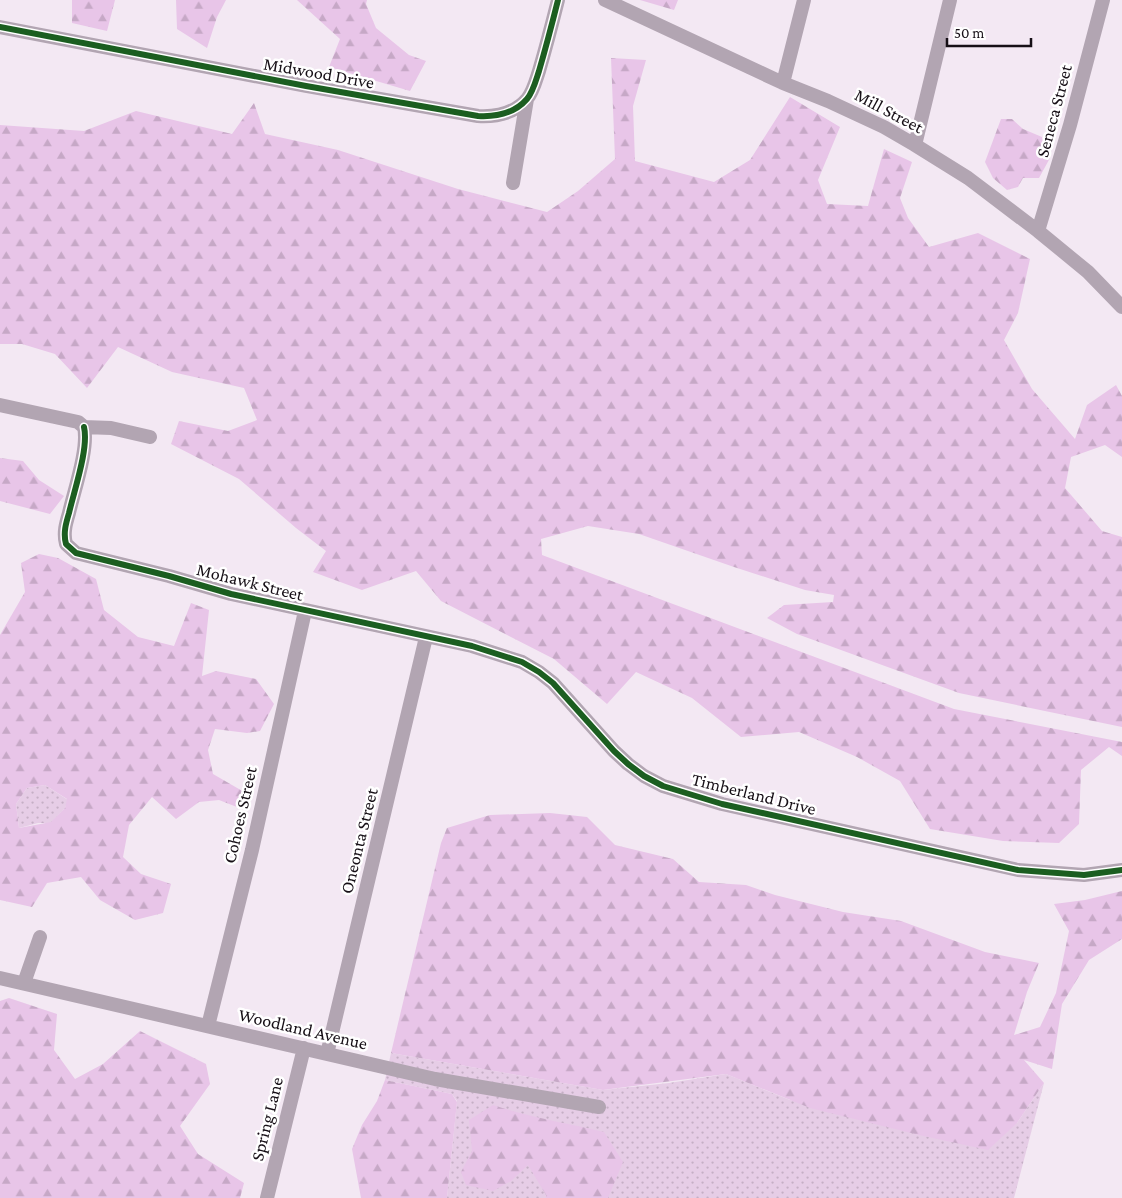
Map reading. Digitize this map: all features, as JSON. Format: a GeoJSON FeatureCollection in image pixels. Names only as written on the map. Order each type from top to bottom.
{"type":"FeatureCollection","features":[{"type":"Feature","properties":{"kind":"street"},"geometry":{"type":"LineString","coordinates":[[513,183],[527,99],[533,89],[558,0]]}},
{"type":"Feature","properties":{"kind":"street","name":"Mill Street"},"geometry":{"type":"LineString","coordinates":[[605,0],[783,83],[844,108],[884,127],[915,145],[968,178],[1038,231],[1088,272],[1122,307]]}},
{"type":"Feature","properties":{"kind":"street"},"geometry":{"type":"LineString","coordinates":[[783,83],[804,0]]}},
{"type":"Feature","properties":{"kind":"street"},"geometry":{"type":"LineString","coordinates":[[915,145],[950,0]]}},
{"type":"Feature","properties":{"kind":"street","name":"Seneca Street"},"geometry":{"type":"LineString","coordinates":[[1038,231],[1070,125],[1103,0]]}},
{"type":"Feature","properties":{"kind":"street","name":"Midwood Drive"},"geometry":{"type":"LineString","coordinates":[[0,27],[306,86],[478,116],[494,117],[506,113],[518,107],[527,99]]}},
{"type":"Feature","properties":{"kind":"street"},"geometry":{"type":"LineString","coordinates":[[0,405],[78,422],[84,427],[112,428],[150,437]]}},
{"type":"Feature","properties":{"kind":"street","name":"Mohawk Street"},"geometry":{"type":"LineString","coordinates":[[84,427],[86,436],[82,461],[64,538],[70,548],[76,553],[305,612],[426,636]]}},
{"type":"Feature","properties":{"kind":"street","name":"Cohoes Street"},"geometry":{"type":"LineString","coordinates":[[208,1026],[254,840],[305,612]]}},
{"type":"Feature","properties":{"kind":"street","name":"Timberland Drive"},"geometry":{"type":"LineString","coordinates":[[426,636],[496,653],[522,662],[539,672],[566,696],[614,751],[644,776],[663,786],[722,804],[1018,870],[1084,875],[1122,870]]}},
{"type":"Feature","properties":{"kind":"street","name":"Oneonta Street"},"geometry":{"type":"LineString","coordinates":[[327,1054],[426,636]]}},
{"type":"Feature","properties":{"kind":"street"},"geometry":{"type":"LineString","coordinates":[[24,983],[40,937]]}},
{"type":"Feature","properties":{"kind":"street","name":"Woodland Avenue"},"geometry":{"type":"LineString","coordinates":[[0,978],[436,1079],[599,1107]]}},
{"type":"Feature","properties":{"kind":"street","name":"Spring Lane"},"geometry":{"type":"LineString","coordinates":[[266,1198],[304,1048]]}},
{"type":"Feature","properties":{"kind":"shaded area"},"geometry":{"type":"Polygon","coordinates":[[[45,785],[68,800],[65,808],[51,823],[38,823],[19,828],[16,804],[27,788],[45,785]]]}},
{"type":"Feature","properties":{"kind":"shaded area"},"geometry":{"type":"Polygon","coordinates":[[[391,1053],[603,1090],[669,1083],[726,1074],[790,1100],[1017,1123],[1044,1083],[1014,1198],[447,1198],[457,1101],[452,1094],[385,1080],[391,1053]]]}},
{"type":"Feature","properties":{"kind":"green space"},"geometry":{"type":"Polygon","coordinates":[[[72,0],[115,0],[107,31],[72,23],[72,0]]]}},
{"type":"Feature","properties":{"kind":"green space"},"geometry":{"type":"Polygon","coordinates":[[[176,0],[226,0],[217,17],[207,48],[177,29],[176,0]]]}},
{"type":"Feature","properties":{"kind":"green space"},"geometry":{"type":"Polygon","coordinates":[[[297,0],[367,0],[366,4],[376,28],[409,55],[426,61],[410,91],[329,67],[340,39],[297,0]]]}},
{"type":"Feature","properties":{"kind":"green space"},"geometry":{"type":"Polygon","coordinates":[[[640,0],[678,0],[674,10],[640,0]]]}},
{"type":"Feature","properties":{"kind":"green space"},"geometry":{"type":"Polygon","coordinates":[[[611,58],[646,60],[633,106],[635,161],[714,182],[750,160],[790,97],[840,127],[818,180],[827,204],[868,206],[884,149],[912,162],[900,198],[908,218],[929,247],[978,233],[1030,259],[1018,313],[1004,340],[1032,389],[1075,439],[1087,405],[1116,385],[1122,396],[1122,457],[1105,445],[1071,457],[1065,488],[1102,531],[1122,537],[1122,727],[959,693],[797,634],[767,618],[784,605],[833,602],[834,595],[805,590],[639,534],[588,526],[541,539],[542,555],[954,709],[1122,742],[1122,756],[1109,747],[1081,770],[1079,824],[1059,843],[1003,841],[930,829],[900,781],[857,757],[799,732],[741,737],[692,698],[636,672],[607,704],[554,659],[441,601],[416,571],[362,590],[313,572],[326,551],[239,479],[171,444],[179,421],[228,431],[257,420],[244,388],[172,372],[118,347],[87,388],[55,354],[22,344],[0,344],[0,125],[84,131],[136,111],[232,134],[254,103],[265,134],[338,150],[458,189],[547,212],[578,191],[615,159],[611,58]]]}},
{"type":"Feature","properties":{"kind":"green space"},"geometry":{"type":"Polygon","coordinates":[[[1001,119],[1012,119],[1023,129],[1042,137],[1050,158],[1039,178],[1023,178],[1018,187],[1007,190],[993,178],[985,162],[1001,119]]]}},
{"type":"Feature","properties":{"kind":"green space"},"geometry":{"type":"Polygon","coordinates":[[[0,458],[23,461],[39,480],[64,496],[50,514],[0,501],[0,458]]]}},
{"type":"Feature","properties":{"kind":"green space"},"geometry":{"type":"Polygon","coordinates":[[[39,554],[58,558],[96,579],[104,610],[138,637],[174,646],[191,603],[209,610],[202,676],[216,671],[256,679],[274,704],[260,731],[247,733],[215,729],[208,750],[213,774],[251,796],[242,809],[219,800],[199,802],[176,819],[152,797],[129,825],[123,857],[141,874],[171,884],[163,913],[135,920],[100,900],[81,877],[47,883],[32,907],[0,900],[0,635],[25,592],[21,563],[39,554]],[[45,785],[27,788],[16,804],[19,828],[51,822],[65,808],[67,799],[45,785]]]}},
{"type":"Feature","properties":{"kind":"green space"},"geometry":{"type":"Polygon","coordinates":[[[550,813],[587,817],[615,845],[673,859],[699,882],[746,885],[775,895],[843,912],[901,921],[985,952],[1039,963],[1027,992],[1014,1035],[1040,1027],[1056,993],[1069,931],[1054,904],[1085,900],[1122,891],[1122,939],[1089,960],[1062,1004],[1052,1069],[1024,1060],[1044,1083],[1017,1123],[988,1150],[810,1108],[726,1074],[603,1090],[391,1053],[441,843],[447,828],[490,815],[550,813]]]}},
{"type":"Feature","properties":{"kind":"green space"},"geometry":{"type":"Polygon","coordinates":[[[9,998],[57,1014],[54,1050],[75,1079],[103,1064],[140,1031],[206,1064],[210,1084],[180,1126],[198,1154],[244,1183],[240,1198],[0,1198],[0,1001],[9,998]]]}},
{"type":"Feature","properties":{"kind":"green space"},"geometry":{"type":"Polygon","coordinates":[[[385,1080],[452,1094],[457,1102],[447,1198],[361,1198],[352,1149],[362,1125],[377,1101],[385,1080]]]}},
{"type":"Feature","properties":{"kind":"green space"},"geometry":{"type":"Polygon","coordinates":[[[493,1105],[604,1132],[623,1162],[608,1198],[546,1198],[528,1165],[511,1181],[493,1191],[466,1185],[461,1172],[472,1151],[469,1120],[493,1105]]]}},
{"type":"Feature","properties":{"kind":"cycle path"},"geometry":{"type":"LineString","coordinates":[[0,27],[306,86],[478,116],[491,116],[511,111],[522,104],[531,93],[539,71],[558,0]]}},
{"type":"Feature","properties":{"kind":"cycle path"},"geometry":{"type":"LineString","coordinates":[[84,427],[83,458],[65,532],[66,544],[76,553],[169,576],[231,594],[472,646],[522,662],[553,683],[614,751],[644,776],[663,786],[722,804],[1018,870],[1084,875],[1122,870]]}}]}
